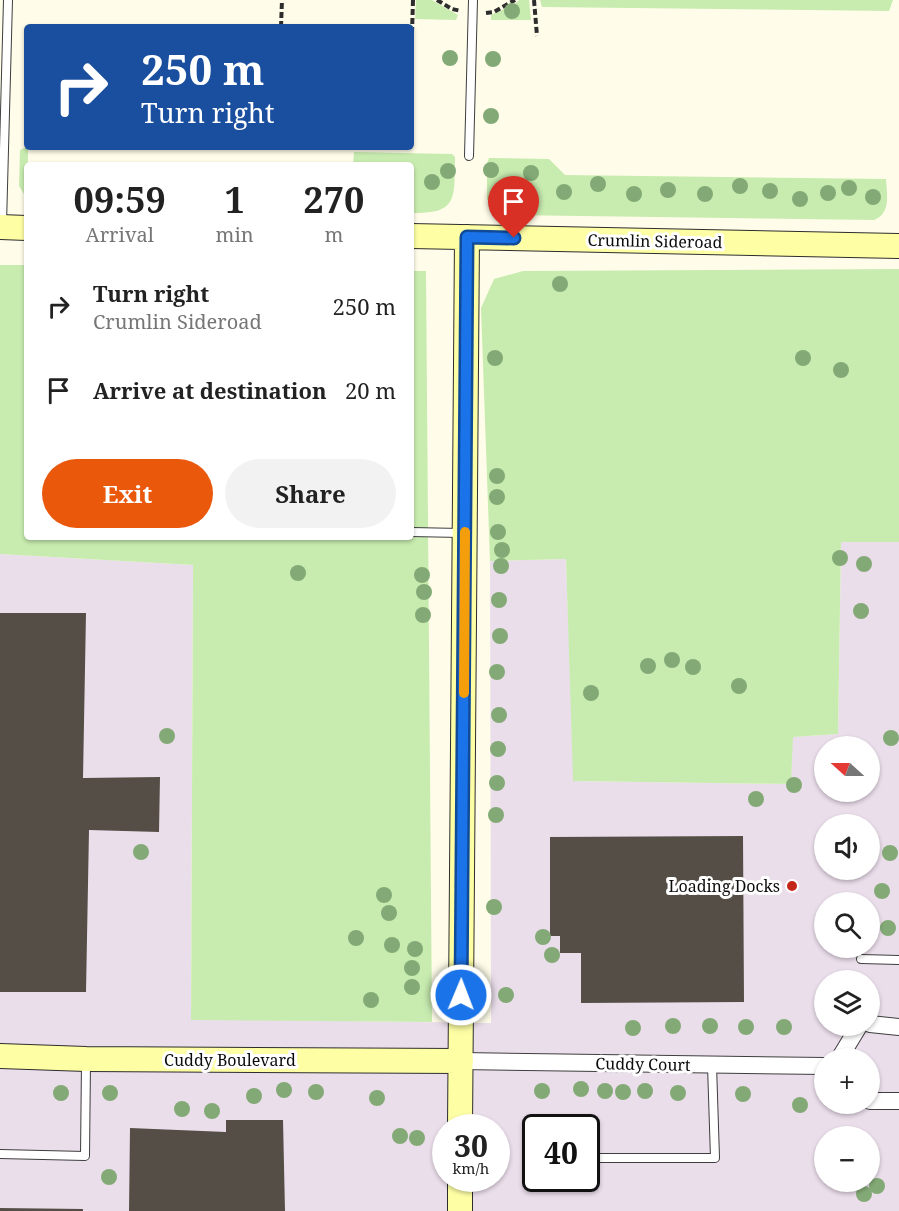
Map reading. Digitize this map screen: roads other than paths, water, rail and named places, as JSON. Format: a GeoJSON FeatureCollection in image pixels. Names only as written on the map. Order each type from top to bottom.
{"type":"FeatureCollection","features":[{"type":"Feature","properties":{"kind":"street"},"geometry":{"type":"LineString","coordinates":[[1,227],[24,228]]}},
{"type":"Feature","properties":{"kind":"street","name":"Crumlin Sideroad"},"geometry":{"type":"LineString","coordinates":[[414,236],[899,246]]}},
{"type":"Feature","properties":{"kind":"street"},"geometry":{"type":"LineString","coordinates":[[460,1114],[467,237]]}},
{"type":"Feature","properties":{"kind":"street"},"geometry":{"type":"LineString","coordinates":[[880,1025],[899,1027]]}},
{"type":"Feature","properties":{"kind":"street","name":"Cuddy Boulevard"},"geometry":{"type":"LineString","coordinates":[[0,1056],[86,1059],[461,1061]]}},
{"type":"Feature","properties":{"kind":"street","name":"Cuddy Court"},"geometry":{"type":"LineString","coordinates":[[461,1061],[814,1066]]}},
{"type":"Feature","properties":{"kind":"street"},"geometry":{"type":"LineString","coordinates":[[880,1101],[899,1101]]}},
{"type":"Feature","properties":{"kind":"street"},"geometry":{"type":"LineString","coordinates":[[460,1192],[460,1211]]}},
{"type":"Feature","properties":{"kind":"lane"},"geometry":{"type":"LineString","coordinates":[[1,227],[8,0]]}},
{"type":"Feature","properties":{"kind":"lane"},"geometry":{"type":"LineString","coordinates":[[469,156],[473,0]]}},
{"type":"Feature","properties":{"kind":"lane"},"geometry":{"type":"LineString","coordinates":[[414,532],[465,533]]}},
{"type":"Feature","properties":{"kind":"lane"},"geometry":{"type":"LineString","coordinates":[[861,959],[899,960]]}},
{"type":"Feature","properties":{"kind":"lane"},"geometry":{"type":"LineString","coordinates":[[0,1154],[85,1156],[86,1059]]}},
{"type":"Feature","properties":{"kind":"lane"},"geometry":{"type":"LineString","coordinates":[[600,1158],[715,1158],[712,1065]]}},
{"type":"Feature","properties":{"kind":"place","name":"Loading Docks"},"geometry":{"type":"Point","coordinates":[792,886]}}]}
